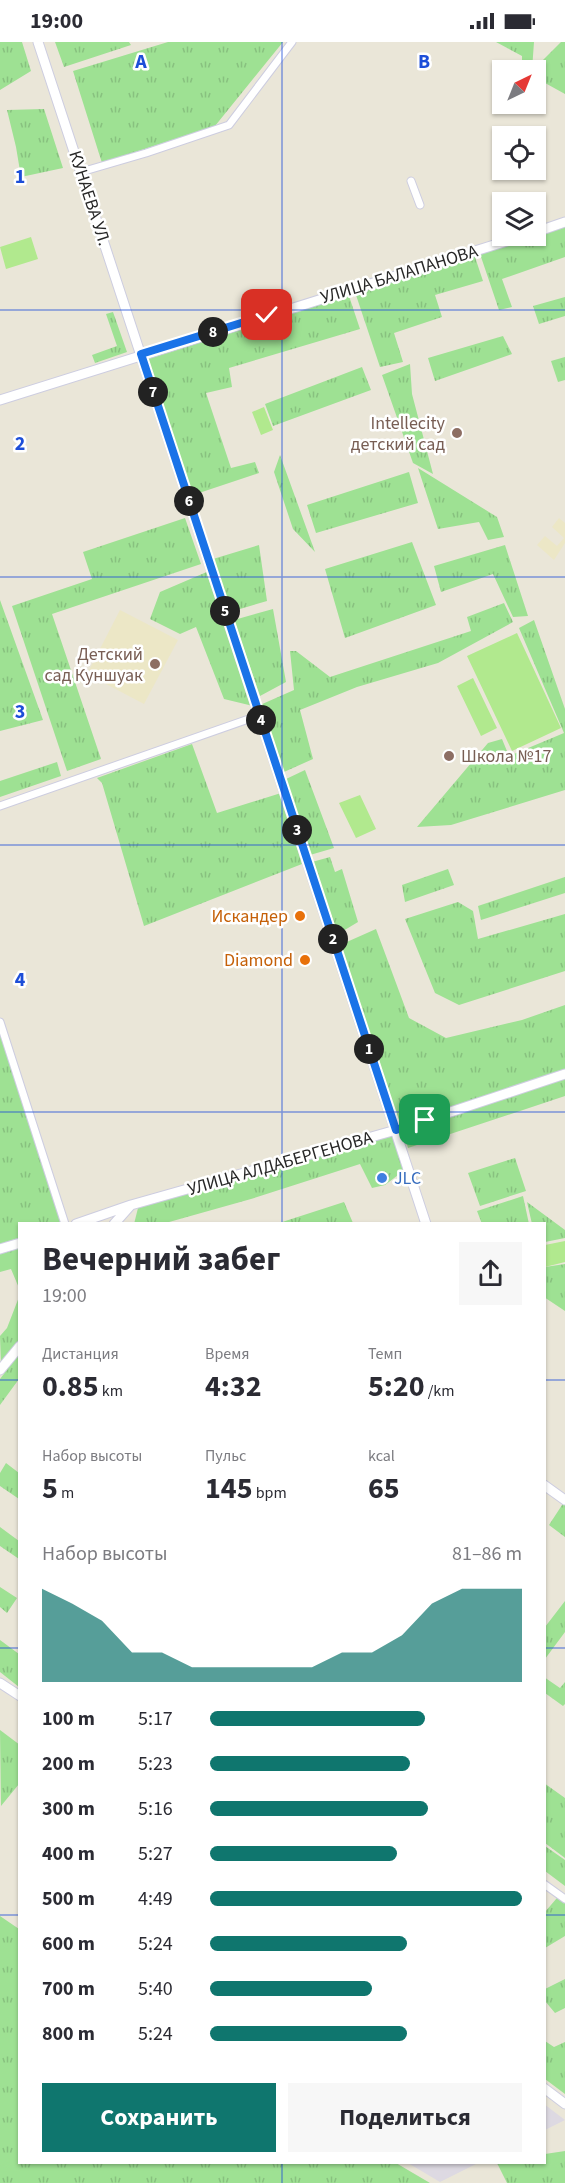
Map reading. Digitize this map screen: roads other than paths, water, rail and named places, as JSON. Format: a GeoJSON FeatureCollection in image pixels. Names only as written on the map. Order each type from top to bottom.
{"type":"FeatureCollection","features":[{"type":"Feature","properties":{"kind":"street","name":"КУНАЕВА УЛ."},"geometry":{"type":"LineString","coordinates":[[38,42],[425,1222]]}},
{"type":"Feature","properties":{"kind":"street"},"geometry":{"type":"LineString","coordinates":[[81,172],[229,125],[292,42]]}},
{"type":"Feature","properties":{"kind":"street"},"geometry":{"type":"LineString","coordinates":[[411,181],[420,205]]}},
{"type":"Feature","properties":{"kind":"street"},"geometry":{"type":"LineString","coordinates":[[546,229],[565,222]]}},
{"type":"Feature","properties":{"kind":"street","name":"УЛИЦА БАЛАПАНОВА"},"geometry":{"type":"LineString","coordinates":[[0,400],[492,246]]}},
{"type":"Feature","properties":{"kind":"street"},"geometry":{"type":"LineString","coordinates":[[0,806],[260,716]]}},
{"type":"Feature","properties":{"kind":"street"},"geometry":{"type":"LineString","coordinates":[[0,1022],[64,1222]]}},
{"type":"Feature","properties":{"kind":"street","name":"УЛИЦА АЛДАБЕРГЕНОВА"},"geometry":{"type":"LineString","coordinates":[[82,1222],[130,1205],[396,1130],[565,1074]]}},
{"type":"Feature","properties":{"kind":"street"},"geometry":{"type":"LineString","coordinates":[[116,1222],[130,1205]]}},
{"type":"Feature","properties":{"kind":"street"},"geometry":{"type":"LineString","coordinates":[[0,1249],[18,1244]]}},
{"type":"Feature","properties":{"kind":"street"},"geometry":{"type":"LineString","coordinates":[[0,1370],[18,1348]]}},
{"type":"Feature","properties":{"kind":"street"},"geometry":{"type":"LineString","coordinates":[[546,1486],[565,1500]]}},
{"type":"Feature","properties":{"kind":"street"},"geometry":{"type":"LineString","coordinates":[[0,1683],[18,1695]]}},
{"type":"Feature","properties":{"kind":"street"},"geometry":{"type":"LineString","coordinates":[[546,1885],[565,1899]]}},
{"type":"Feature","properties":{"kind":"street"},"geometry":{"type":"LineString","coordinates":[[546,2090],[565,2104]]}},
{"type":"Feature","properties":{"kind":"place","name":"Intellecity детский сад"},"geometry":{"type":"Point","coordinates":[457,433]}},
{"type":"Feature","properties":{"kind":"place","name":"Детский сад Куншуак"},"geometry":{"type":"Point","coordinates":[155,664]}},
{"type":"Feature","properties":{"kind":"place","name":"Школа №17"},"geometry":{"type":"Point","coordinates":[449,756]}},
{"type":"Feature","properties":{"kind":"place","name":"Искандер"},"geometry":{"type":"Point","coordinates":[300,916]}},
{"type":"Feature","properties":{"kind":"place","name":"Diamond"},"geometry":{"type":"Point","coordinates":[305,960]}},
{"type":"Feature","properties":{"kind":"place","name":"JLC"},"geometry":{"type":"Point","coordinates":[382,1178]}}]}
